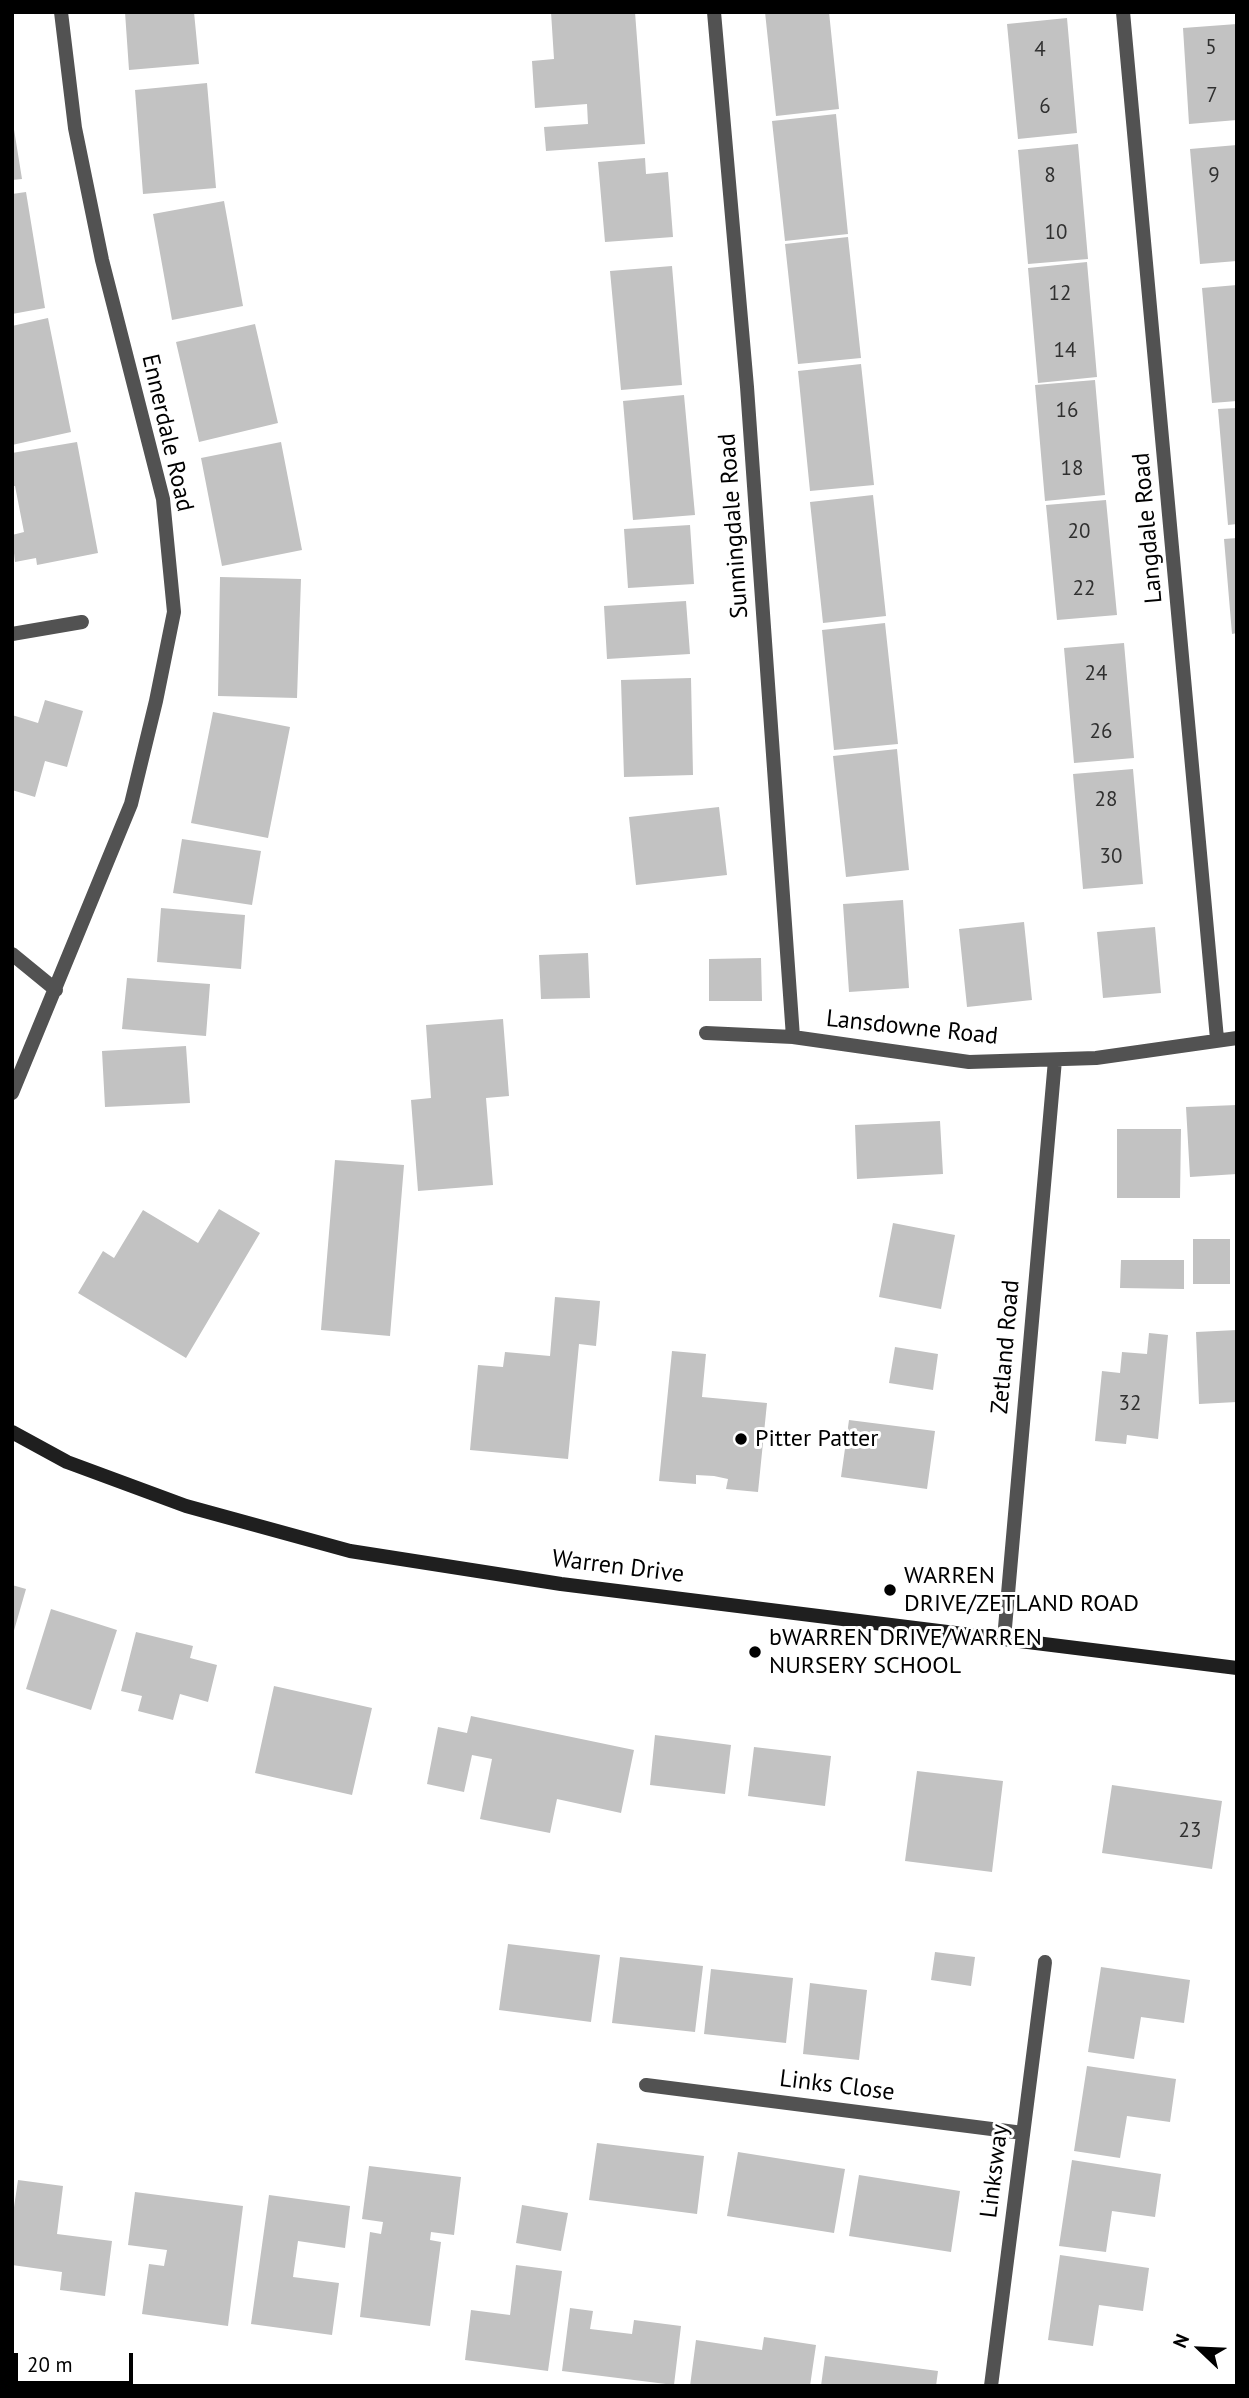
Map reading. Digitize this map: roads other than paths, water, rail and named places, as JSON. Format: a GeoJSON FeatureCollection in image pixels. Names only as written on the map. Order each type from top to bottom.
{"type":"FeatureCollection","features":[{"type":"Feature","properties":{"kind":"street","name":"Ennerdale Road"},"geometry":{"type":"LineString","coordinates":[[12,1093],[131,804],[174,612],[163,499],[102,260],[75,128],[61,12]]}},
{"type":"Feature","properties":{"kind":"street","name":"Sunningdale Road"},"geometry":{"type":"LineString","coordinates":[[714,12],[747,387],[793,1037]]}},
{"type":"Feature","properties":{"kind":"street","name":"Langdale Road"},"geometry":{"type":"LineString","coordinates":[[1123,12],[1217,1039]]}},
{"type":"Feature","properties":{"kind":"street"},"geometry":{"type":"LineString","coordinates":[[12,634],[82,622]]}},
{"type":"Feature","properties":{"kind":"street"},"geometry":{"type":"LineString","coordinates":[[12,954],[56,990]]}},
{"type":"Feature","properties":{"kind":"street","name":"Lansdowne Road"},"geometry":{"type":"LineString","coordinates":[[706,1033],[793,1037],[969,1062],[1096,1058],[1237,1038]]}},
{"type":"Feature","properties":{"kind":"street","name":"Zetland Road"},"geometry":{"type":"LineString","coordinates":[[1004,1639],[1055,1060]]}},
{"type":"Feature","properties":{"kind":"street","name":"Warren Drive"},"geometry":{"type":"LineString","coordinates":[[12,1433],[67,1462],[186,1506],[350,1551],[561,1584],[1237,1668]]}},
{"type":"Feature","properties":{"kind":"street","name":"Linksway"},"geometry":{"type":"LineString","coordinates":[[990,2386],[1045,1962]]}},
{"type":"Feature","properties":{"kind":"street","name":"Links Close"},"geometry":{"type":"LineString","coordinates":[[646,2085],[1023,2133]]}},
{"type":"Feature","properties":{"kind":"place","name":"Pitter Patter"},"geometry":{"type":"Point","coordinates":[741,1439]}},
{"type":"Feature","properties":{"kind":"place","name":"WARREN DRIVE/ZETLAND ROAD"},"geometry":{"type":"Point","coordinates":[890,1590]}},
{"type":"Feature","properties":{"kind":"place","name":"bWARREN DRIVE/WARREN NURSERY SCHOOL"},"geometry":{"type":"Point","coordinates":[755,1652]}}]}
